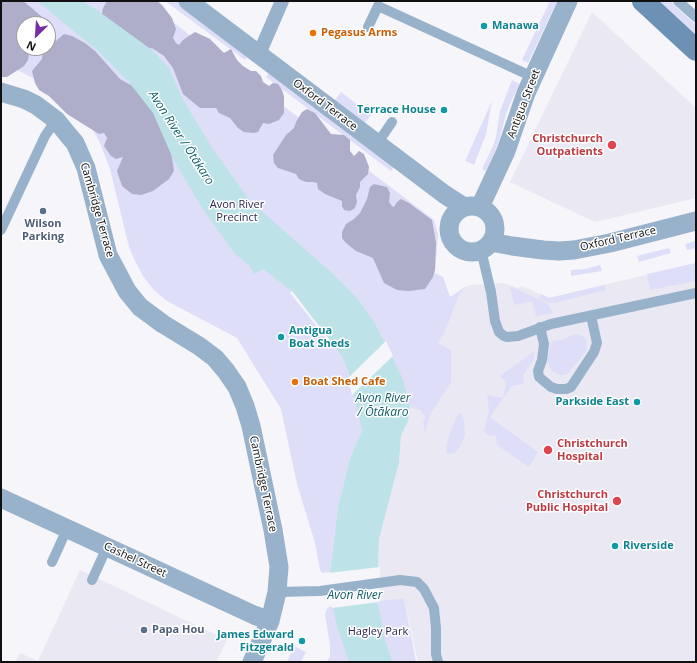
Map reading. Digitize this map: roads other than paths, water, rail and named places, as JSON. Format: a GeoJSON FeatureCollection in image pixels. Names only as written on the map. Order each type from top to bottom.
{"type":"FeatureCollection","features":[{"type":"Feature","properties":{"kind":"main road"},"geometry":{"type":"LineString","coordinates":[[643,1],[696,50]]}},
{"type":"Feature","properties":{"kind":"street","name":"Oxford Terrace"},"geometry":{"type":"LineString","coordinates":[[188,1],[377,144],[472,207]]}},
{"type":"Feature","properties":{"kind":"street"},"geometry":{"type":"LineString","coordinates":[[259,54],[282,1]]}},
{"type":"Feature","properties":{"kind":"street","name":"Antigua Street"},"geometry":{"type":"LineString","coordinates":[[472,207],[506,151],[526,93],[568,1]]}},
{"type":"Feature","properties":{"kind":"street","name":"Cambridge Terrace"},"geometry":{"type":"LineString","coordinates":[[1,92],[24,99],[36,105],[56,120],[72,140],[86,168],[108,255],[128,290],[140,307],[215,358],[237,387],[251,426],[273,530],[279,567],[277,592],[270,620],[252,662]]}},
{"type":"Feature","properties":{"kind":"street"},"geometry":{"type":"LineString","coordinates":[[472,207],[486,210],[491,215],[495,228],[486,246],[474,252],[466,251],[454,243],[449,230],[453,216],[458,211],[472,207]]}},
{"type":"Feature","properties":{"kind":"street","name":"Oxford Terrace"},"geometry":{"type":"LineString","coordinates":[[486,246],[512,246],[559,251],[574,250],[610,243],[696,221]]}},
{"type":"Feature","properties":{"kind":"street","name":"Cashel Street"},"geometry":{"type":"LineString","coordinates":[[1,498],[254,615],[270,620]]}},
{"type":"Feature","properties":{"kind":"lane"},"geometry":{"type":"LineString","coordinates":[[678,1],[696,17]]}},
{"type":"Feature","properties":{"kind":"lane"},"geometry":{"type":"LineString","coordinates":[[368,27],[378,6],[533,77]]}},
{"type":"Feature","properties":{"kind":"lane"},"geometry":{"type":"LineString","coordinates":[[1,230],[45,136],[56,120]]}},
{"type":"Feature","properties":{"kind":"lane"},"geometry":{"type":"LineString","coordinates":[[377,144],[392,122]]}},
{"type":"Feature","properties":{"kind":"lane"},"geometry":{"type":"LineString","coordinates":[[486,246],[495,321],[499,332],[504,336],[518,336],[540,327],[696,293]]}},
{"type":"Feature","properties":{"kind":"lane"},"geometry":{"type":"LineString","coordinates":[[540,327],[544,344],[542,360],[538,371],[539,377],[551,387],[566,389],[571,387],[594,352],[596,343],[591,316]]}},
{"type":"Feature","properties":{"kind":"lane"},"geometry":{"type":"LineString","coordinates":[[52,562],[67,528]]}},
{"type":"Feature","properties":{"kind":"lane"},"geometry":{"type":"LineString","coordinates":[[92,580],[107,547]]}},
{"type":"Feature","properties":{"kind":"lane"},"geometry":{"type":"LineString","coordinates":[[277,592],[320,591],[400,580],[417,582],[424,589],[434,608],[436,654],[438,662]]}},
{"type":"Feature","properties":{"kind":"water","name":"Avon River / Ōtākaro"},"geometry":{"type":"Polygon","coordinates":[[[37,1],[82,1],[97,10],[152,50],[169,68],[183,100],[211,146],[250,201],[331,272],[358,299],[374,322],[402,377],[410,406],[408,421],[401,436],[399,463],[379,539],[377,601],[385,640],[392,662],[349,662],[336,623],[332,600],[330,572],[338,507],[350,458],[362,430],[348,370],[342,356],[292,291],[263,269],[254,274],[249,265],[235,254],[201,206],[174,161],[153,113],[128,81],[98,51],[37,1]]]}},
{"type":"Feature","properties":{"kind":"place","name":"Manawa"},"geometry":{"type":"Point","coordinates":[484,26]}},
{"type":"Feature","properties":{"kind":"place","name":"Pegasus Arms"},"geometry":{"type":"Point","coordinates":[313,33]}},
{"type":"Feature","properties":{"kind":"place","name":"Terrace House"},"geometry":{"type":"Point","coordinates":[444,110]}},
{"type":"Feature","properties":{"kind":"place","name":"Christchurch Outpatients"},"geometry":{"type":"Point","coordinates":[612,145]}},
{"type":"Feature","properties":{"kind":"place","name":"Wilson Parking"},"geometry":{"type":"Point","coordinates":[43,211]}},
{"type":"Feature","properties":{"kind":"place","name":"Antigua Boat Sheds"},"geometry":{"type":"Point","coordinates":[281,337]}},
{"type":"Feature","properties":{"kind":"place","name":"Boat Shed Cafe"},"geometry":{"type":"Point","coordinates":[295,382]}},
{"type":"Feature","properties":{"kind":"place","name":"Parkside East"},"geometry":{"type":"Point","coordinates":[637,402]}},
{"type":"Feature","properties":{"kind":"place","name":"Christchurch Hospital"},"geometry":{"type":"Point","coordinates":[548,450]}},
{"type":"Feature","properties":{"kind":"place","name":"Christchurch Public Hospital"},"geometry":{"type":"Point","coordinates":[617,501]}},
{"type":"Feature","properties":{"kind":"place","name":"Riverside"},"geometry":{"type":"Point","coordinates":[615,546]}},
{"type":"Feature","properties":{"kind":"place","name":"Papa Hou"},"geometry":{"type":"Point","coordinates":[144,630]}},
{"type":"Feature","properties":{"kind":"place","name":"James Edward Fitzgerald"},"geometry":{"type":"Point","coordinates":[302,641]}},
{"type":"Feature","properties":{"kind":"park label","name":"Avon River Precinct"},"geometry":{"type":"Point","coordinates":[237,211]}},
{"type":"Feature","properties":{"kind":"park label","name":"Hagley Park"},"geometry":{"type":"Point","coordinates":[378,632]}},
{"type":"Feature","properties":{"kind":"water label","name":"Avon River"},"geometry":{"type":"Point","coordinates":[355,596]}}]}
